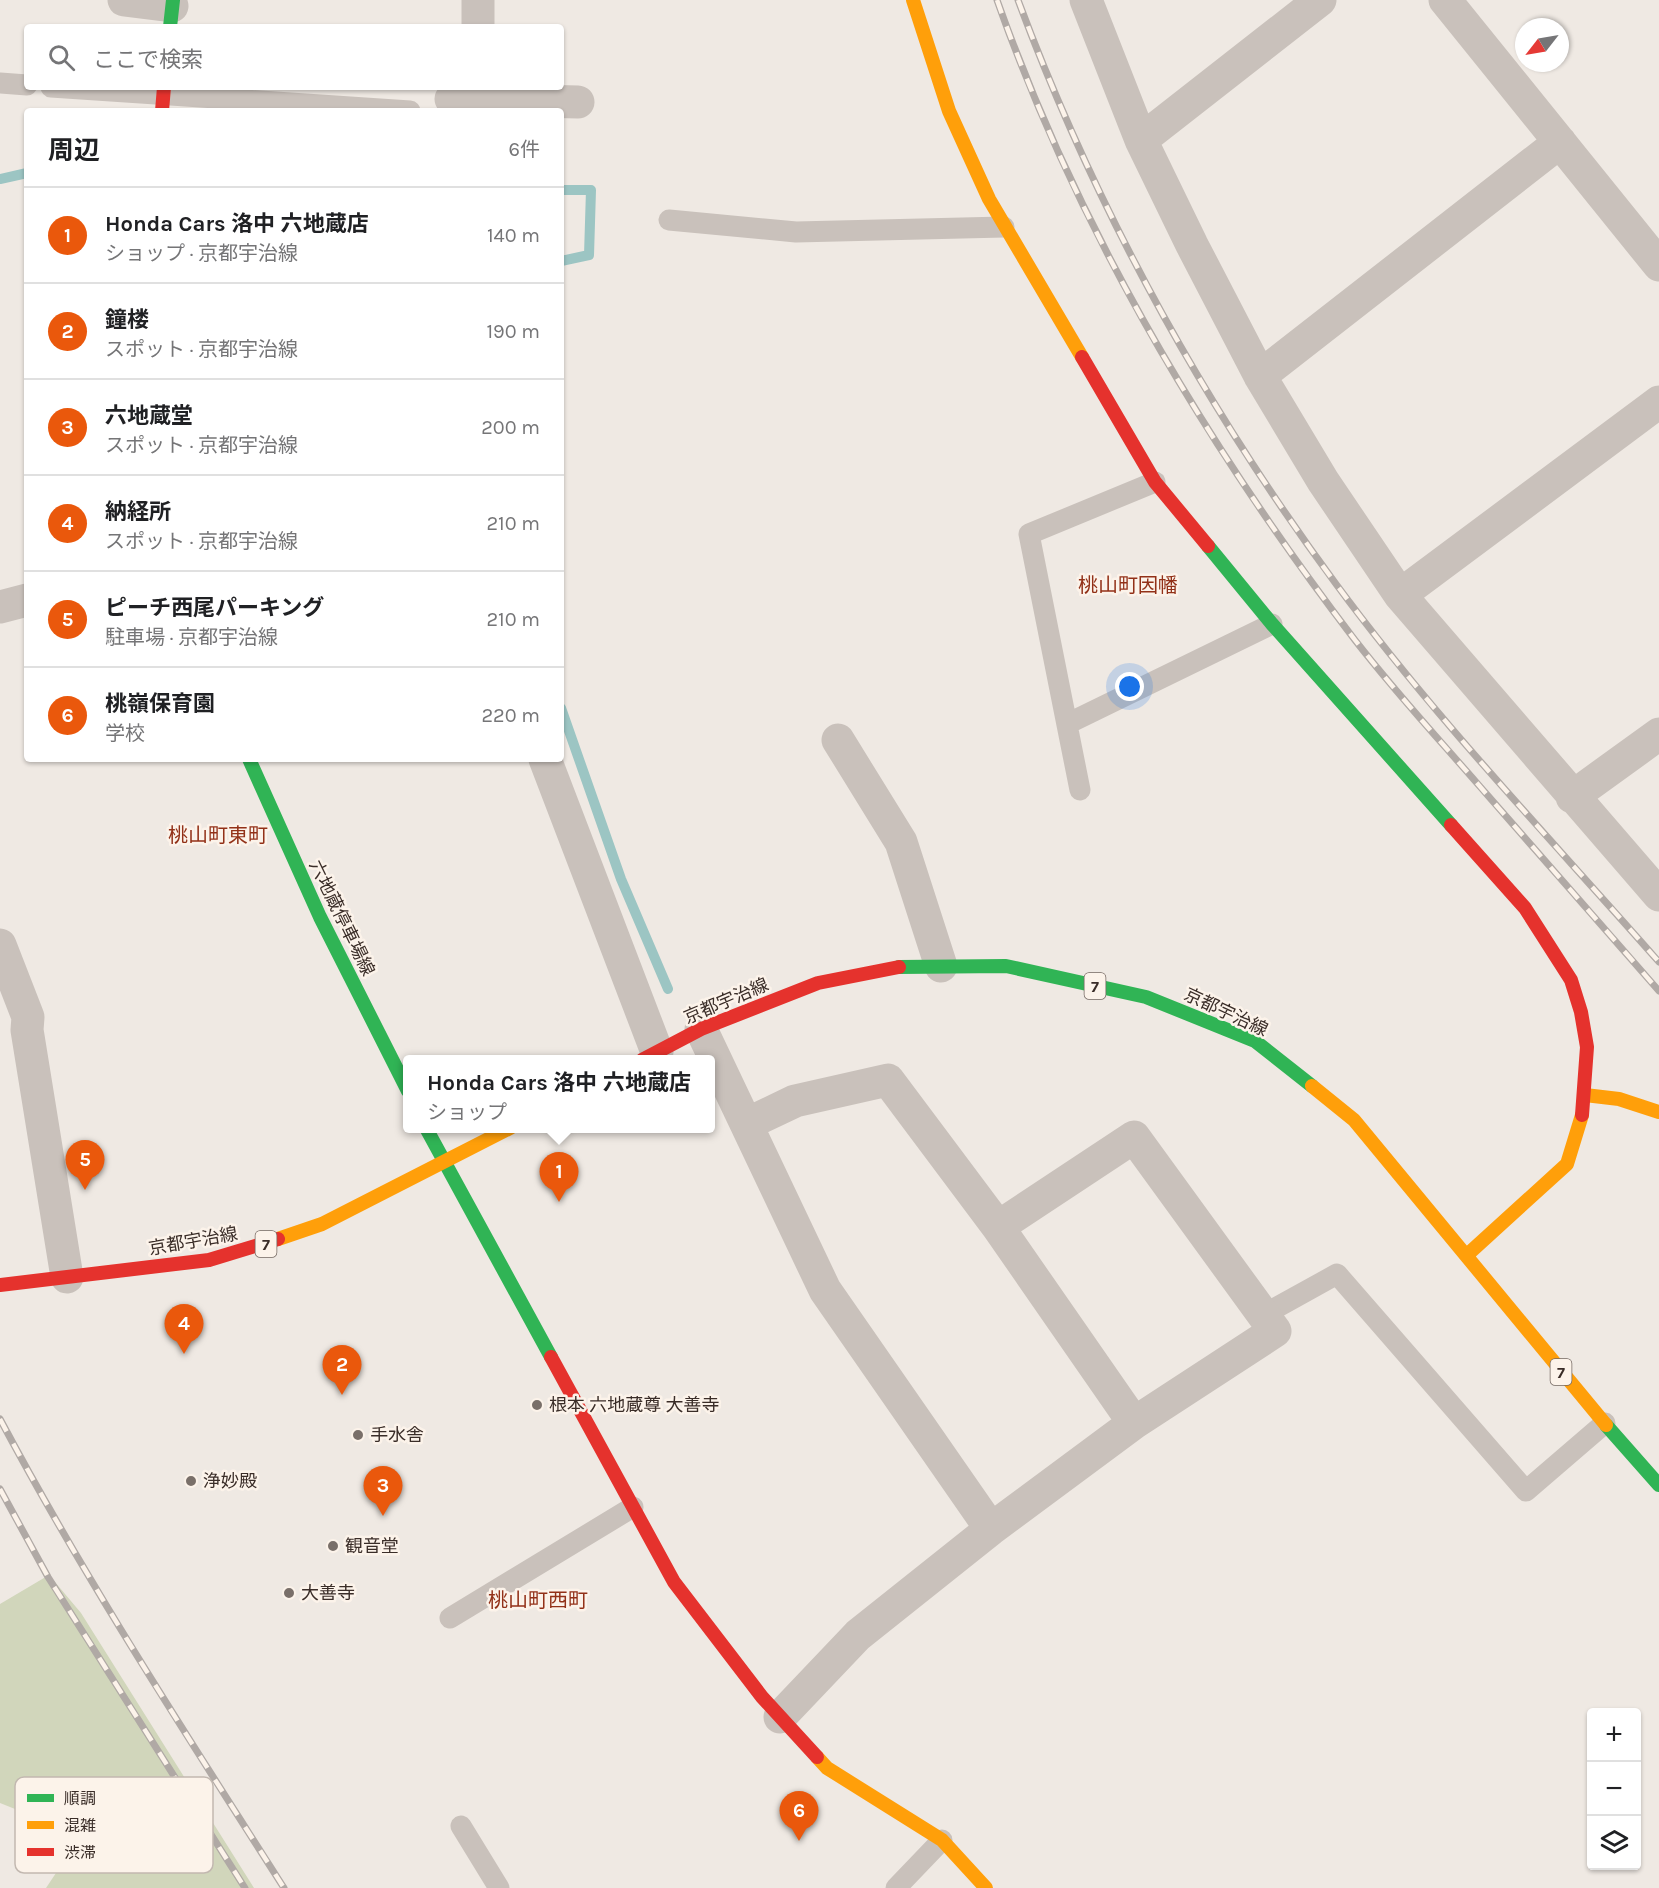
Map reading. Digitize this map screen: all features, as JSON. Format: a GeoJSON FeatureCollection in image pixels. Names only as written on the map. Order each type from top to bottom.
{"type":"FeatureCollection","features":[{"type":"Feature","properties":{"kind":"street"},"geometry":{"type":"LineString","coordinates":[[124,0],[171,11]]}},
{"type":"Feature","properties":{"kind":"street"},"geometry":{"type":"LineString","coordinates":[[478,0],[478,24]]}},
{"type":"Feature","properties":{"kind":"street"},"geometry":{"type":"LineString","coordinates":[[913,0],[953,121],[1004,227],[1155,482],[1272,624],[1525,908],[1571,980],[1581,1012],[1587,1047],[1584,1110],[1567,1164],[1467,1255]]}},
{"type":"Feature","properties":{"kind":"street"},"geometry":{"type":"LineString","coordinates":[[1086,0],[1141,140],[1192,245],[1260,375],[1323,481],[1400,595],[1572,797],[1659,895]]}},
{"type":"Feature","properties":{"kind":"street"},"geometry":{"type":"LineString","coordinates":[[1141,140],[1320,0]]}},
{"type":"Feature","properties":{"kind":"street"},"geometry":{"type":"LineString","coordinates":[[1445,0],[1659,265]]}},
{"type":"Feature","properties":{"kind":"street"},"geometry":{"type":"LineString","coordinates":[[461,99],[578,102]]}},
{"type":"Feature","properties":{"kind":"street"},"geometry":{"type":"LineString","coordinates":[[1260,375],[1560,142]]}},
{"type":"Feature","properties":{"kind":"street"},"geometry":{"type":"LineString","coordinates":[[1400,595],[1659,402]]}},
{"type":"Feature","properties":{"kind":"street"},"geometry":{"type":"LineString","coordinates":[[0,607],[24,601]]}},
{"type":"Feature","properties":{"kind":"street"},"geometry":{"type":"LineString","coordinates":[[1572,797],[1659,734]]}},
{"type":"Feature","properties":{"kind":"street"},"geometry":{"type":"LineString","coordinates":[[838,740],[901,842],[941,966]]}},
{"type":"Feature","properties":{"kind":"street","name":"六地蔵停車場線"},"geometry":{"type":"LineString","coordinates":[[250,762],[320,917],[403,1082]]}},
{"type":"Feature","properties":{"kind":"street"},"geometry":{"type":"LineString","coordinates":[[546,762],[650,1055]]}},
{"type":"Feature","properties":{"kind":"street"},"geometry":{"type":"LineString","coordinates":[[0,945],[28,1017],[27,1030],[67,1277]]}},
{"type":"Feature","properties":{"kind":"street","name":"京都宇治線"},"geometry":{"type":"LineString","coordinates":[[652,1055],[701,1029],[818,983],[907,965],[1006,966],[1146,997],[1255,1041],[1354,1120],[1659,1485]]}},
{"type":"Feature","properties":{"kind":"street"},"geometry":{"type":"LineString","coordinates":[[701,1029],[714,1055]]}},
{"type":"Feature","properties":{"kind":"street"},"geometry":{"type":"LineString","coordinates":[[715,1058],[825,1290],[991,1529]]}},
{"type":"Feature","properties":{"kind":"street"},"geometry":{"type":"LineString","coordinates":[[747,1124],[795,1101],[888,1080],[998,1227],[1134,1423]]}},
{"type":"Feature","properties":{"kind":"street"},"geometry":{"type":"LineString","coordinates":[[1585,1095],[1619,1099],[1659,1112]]}},
{"type":"Feature","properties":{"kind":"street"},"geometry":{"type":"LineString","coordinates":[[428,1133],[675,1582],[780,1717],[827,1768],[942,1840],[986,1888]]}},
{"type":"Feature","properties":{"kind":"street","name":"京都宇治線"},"geometry":{"type":"LineString","coordinates":[[0,1285],[209,1260],[260,1246],[322,1224],[500,1133]]}},
{"type":"Feature","properties":{"kind":"street"},"geometry":{"type":"LineString","coordinates":[[780,1717],[858,1635],[991,1529],[1134,1423],[1275,1331],[1134,1137],[998,1227]]}},
{"type":"Feature","properties":{"kind":"lane"},"geometry":{"type":"LineString","coordinates":[[0,83],[24,85]]}},
{"type":"Feature","properties":{"kind":"lane"},"geometry":{"type":"LineString","coordinates":[[82,90],[163,98],[353,108]]}},
{"type":"Feature","properties":{"kind":"lane"},"geometry":{"type":"LineString","coordinates":[[669,220],[796,232],[1004,227]]}},
{"type":"Feature","properties":{"kind":"lane"},"geometry":{"type":"LineString","coordinates":[[1080,790],[1029,534],[1155,482]]}},
{"type":"Feature","properties":{"kind":"lane"},"geometry":{"type":"LineString","coordinates":[[1067,724],[1272,624]]}},
{"type":"Feature","properties":{"kind":"lane"},"geometry":{"type":"LineString","coordinates":[[1263,1315],[1337,1274],[1526,1491],[1605,1423]]}},
{"type":"Feature","properties":{"kind":"lane"},"geometry":{"type":"LineString","coordinates":[[450,1618],[633,1507]]}},
{"type":"Feature","properties":{"kind":"lane"},"geometry":{"type":"LineString","coordinates":[[461,1826],[499,1888]]}},
{"type":"Feature","properties":{"kind":"lane"},"geometry":{"type":"LineString","coordinates":[[896,1888],[942,1840]]}},
{"type":"Feature","properties":{"kind":"green space"},"geometry":{"type":"Polygon","coordinates":[[[49,1575],[81,1613],[184,1777],[15,1777],[15,1809],[0,1803],[0,1604],[49,1575]]]}},
{"type":"Feature","properties":{"kind":"green space"},"geometry":{"type":"Polygon","coordinates":[[[213,1823],[254,1888],[46,1888],[56,1873],[213,1873],[213,1823]]]}},
{"type":"Feature","properties":{"kind":"waterway"},"geometry":{"type":"LineString","coordinates":[[0,179],[24,174]]}},
{"type":"Feature","properties":{"kind":"waterway"},"geometry":{"type":"LineString","coordinates":[[564,190],[591,190],[589,255],[564,260]]}},
{"type":"Feature","properties":{"kind":"waterway"},"geometry":{"type":"LineString","coordinates":[[564,717],[621,879],[668,989]]}},
{"type":"Feature","properties":{"kind":"railway"},"geometry":{"type":"LineString","coordinates":[[997,0],[1030,86],[1107,253],[1151,334],[1198,413],[1248,490],[1300,566],[1384,676],[1659,991]]}},
{"type":"Feature","properties":{"kind":"railway"},"geometry":{"type":"LineString","coordinates":[[1018,0],[1082,154],[1156,303],[1241,446],[1287,516],[1412,682],[1659,962]]}},
{"type":"Feature","properties":{"kind":"railway"},"geometry":{"type":"LineString","coordinates":[[0,1419],[102,1598],[284,1888]]}},
{"type":"Feature","properties":{"kind":"railway"},"geometry":{"type":"LineString","coordinates":[[0,1489],[48,1577],[175,1777]]}},
{"type":"Feature","properties":{"kind":"railway"},"geometry":{"type":"LineString","coordinates":[[213,1837],[245,1888]]}},
{"type":"Feature","properties":{"kind":"traffic: fast"},"geometry":{"type":"LineString","coordinates":[[170,24],[173,0]]}},
{"type":"Feature","properties":{"kind":"traffic: fast"},"geometry":{"type":"LineString","coordinates":[[1208,546],[1272,624],[1451,825]]}},
{"type":"Feature","properties":{"kind":"traffic: fast"},"geometry":{"type":"LineString","coordinates":[[250,762],[320,917],[403,1081]]}},
{"type":"Feature","properties":{"kind":"traffic: fast"},"geometry":{"type":"LineString","coordinates":[[899,967],[1006,966],[1146,997],[1255,1041],[1312,1086]]}},
{"type":"Feature","properties":{"kind":"traffic: fast"},"geometry":{"type":"LineString","coordinates":[[429,1133],[551,1357]]}},
{"type":"Feature","properties":{"kind":"traffic: fast"},"geometry":{"type":"LineString","coordinates":[[1606,1425],[1659,1485]]}},
{"type":"Feature","properties":{"kind":"traffic: slow"},"geometry":{"type":"LineString","coordinates":[[913,0],[949,111],[989,199],[1082,357]]}},
{"type":"Feature","properties":{"kind":"traffic: slow"},"geometry":{"type":"LineString","coordinates":[[1312,1086],[1354,1120],[1606,1425]]}},
{"type":"Feature","properties":{"kind":"traffic: slow"},"geometry":{"type":"LineString","coordinates":[[1585,1095],[1619,1099],[1659,1112]]}},
{"type":"Feature","properties":{"kind":"traffic: slow"},"geometry":{"type":"LineString","coordinates":[[1467,1255],[1567,1164],[1582,1115]]}},
{"type":"Feature","properties":{"kind":"traffic: slow"},"geometry":{"type":"LineString","coordinates":[[278,1239],[322,1224],[500,1133]]}},
{"type":"Feature","properties":{"kind":"traffic: slow"},"geometry":{"type":"LineString","coordinates":[[817,1757],[827,1768],[942,1840],[986,1888]]}},
{"type":"Feature","properties":{"kind":"traffic: jam"},"geometry":{"type":"LineString","coordinates":[[162,108],[164,90]]}},
{"type":"Feature","properties":{"kind":"traffic: jam"},"geometry":{"type":"LineString","coordinates":[[1082,357],[1155,482],[1208,546]]}},
{"type":"Feature","properties":{"kind":"traffic: jam"},"geometry":{"type":"LineString","coordinates":[[1451,825],[1525,908],[1571,980],[1581,1012],[1587,1047],[1582,1115]]}},
{"type":"Feature","properties":{"kind":"traffic: jam"},"geometry":{"type":"LineString","coordinates":[[652,1055],[701,1029],[818,983],[899,967]]}},
{"type":"Feature","properties":{"kind":"traffic: jam"},"geometry":{"type":"LineString","coordinates":[[0,1285],[209,1260],[278,1239]]}},
{"type":"Feature","properties":{"kind":"traffic: jam"},"geometry":{"type":"LineString","coordinates":[[551,1357],[674,1582],[762,1697],[817,1757]]}},
{"type":"Feature","properties":{"kind":"place","name":"ピーチ西尾パーキング"},"geometry":{"type":"Point","coordinates":[85,1190]}},
{"type":"Feature","properties":{"kind":"place","name":"Honda Cars 洛中 六地蔵店"},"geometry":{"type":"Point","coordinates":[559,1202]}},
{"type":"Feature","properties":{"kind":"place","name":"納経所"},"geometry":{"type":"Point","coordinates":[184,1354]}},
{"type":"Feature","properties":{"kind":"place","name":"鐘楼"},"geometry":{"type":"Point","coordinates":[342,1395]}},
{"type":"Feature","properties":{"kind":"place","name":"根本 六地蔵尊 大善寺"},"geometry":{"type":"Point","coordinates":[537,1405]}},
{"type":"Feature","properties":{"kind":"place","name":"手水舎"},"geometry":{"type":"Point","coordinates":[358,1435]}},
{"type":"Feature","properties":{"kind":"place","name":"浄妙殿"},"geometry":{"type":"Point","coordinates":[191,1481]}},
{"type":"Feature","properties":{"kind":"place","name":"六地蔵堂"},"geometry":{"type":"Point","coordinates":[383,1516]}},
{"type":"Feature","properties":{"kind":"place","name":"観音堂"},"geometry":{"type":"Point","coordinates":[333,1546]}},
{"type":"Feature","properties":{"kind":"place","name":"大善寺"},"geometry":{"type":"Point","coordinates":[289,1593]}},
{"type":"Feature","properties":{"kind":"place","name":"桃嶺保育園"},"geometry":{"type":"Point","coordinates":[799,1841]}},
{"type":"Feature","properties":{"kind":"district","name":"桃山町因幡"},"geometry":{"type":"Point","coordinates":[1128,585]}},
{"type":"Feature","properties":{"kind":"district","name":"桃山町東町"},"geometry":{"type":"Point","coordinates":[218,835]}},
{"type":"Feature","properties":{"kind":"district","name":"桃山町西町"},"geometry":{"type":"Point","coordinates":[538,1600]}}]}
